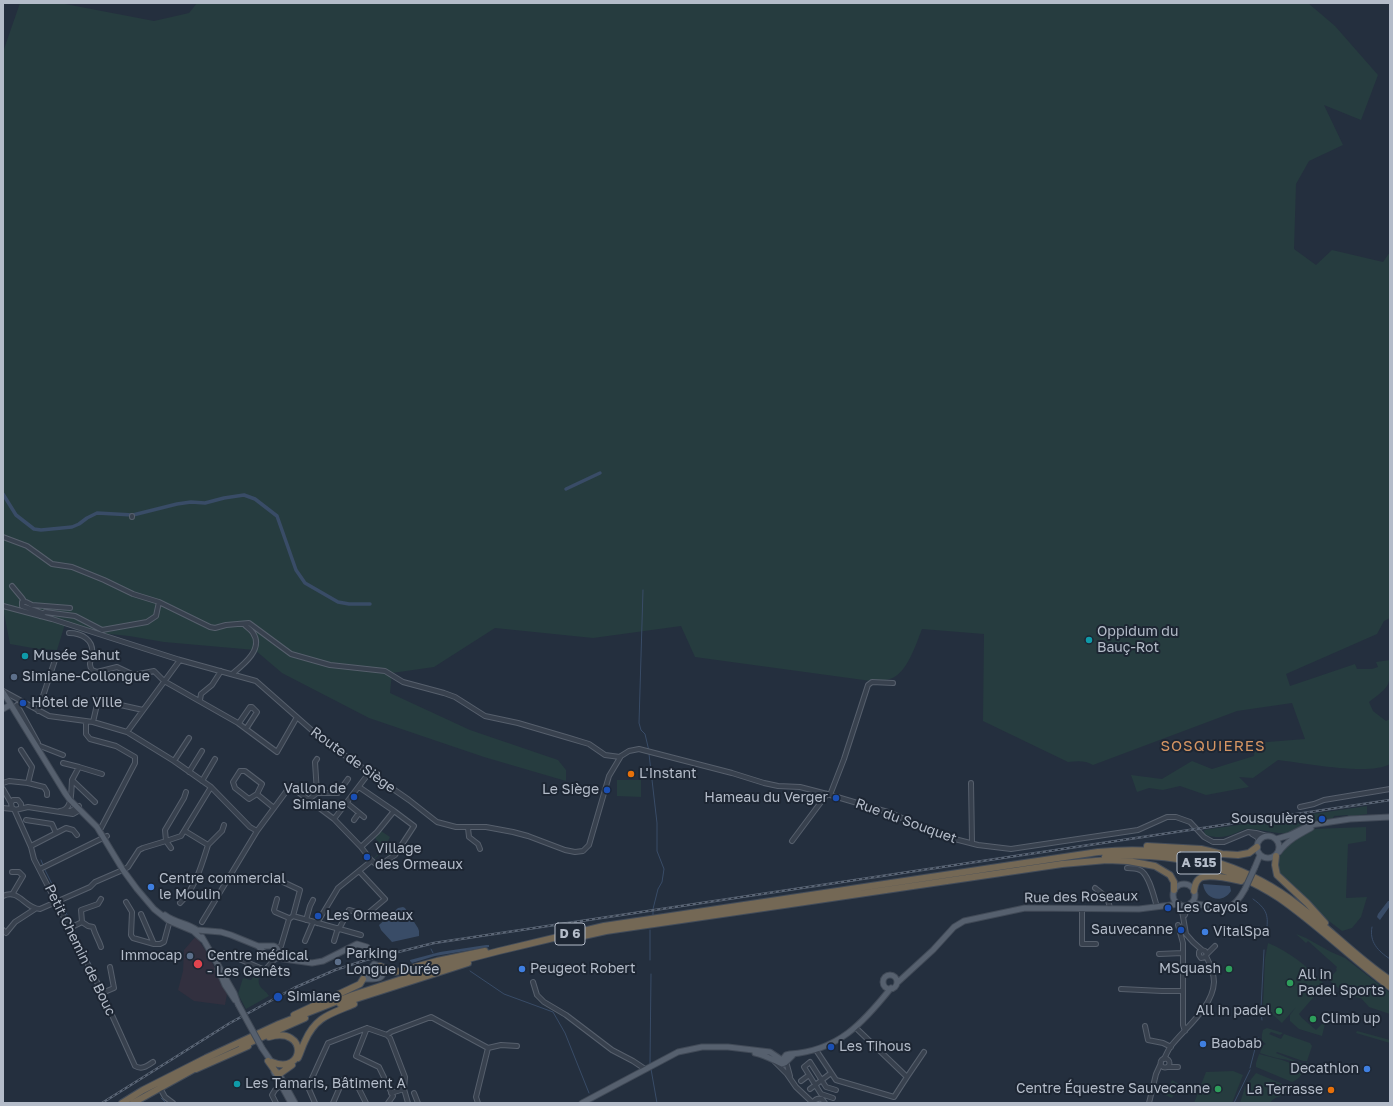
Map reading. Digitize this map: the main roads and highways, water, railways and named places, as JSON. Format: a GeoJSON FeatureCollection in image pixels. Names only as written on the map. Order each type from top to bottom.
{"type":"FeatureCollection","features":[{"type":"Feature","properties":{"kind":"highway"},"geometry":{"type":"LineString","coordinates":[[1045,860],[1069,853],[1119,847],[1176,847],[1201,849],[1222,854],[1238,855],[1249,853],[1258,844]]}},
{"type":"Feature","properties":{"kind":"highway","name":"A 515"},"geometry":{"type":"LineString","coordinates":[[1045,860],[1122,849],[1173,852],[1194,855],[1220,863],[1242,871],[1278,890],[1390,980]]}},
{"type":"Feature","properties":{"kind":"highway"},"geometry":{"type":"LineString","coordinates":[[1277,854],[1275,870],[1279,878],[1299,895],[1324,922],[1370,965]]}},
{"type":"Feature","properties":{"kind":"highway","name":"A 515"},"geometry":{"type":"LineString","coordinates":[[971,877],[1125,855],[1149,855],[1172,858],[1216,868],[1246,880],[1277,897],[1390,987]]}},
{"type":"Feature","properties":{"kind":"highway","name":"D 6"},"geometry":{"type":"LineString","coordinates":[[122,1103],[150,1087],[279,1024],[353,995],[445,965],[604,926],[1045,860]]}},
{"type":"Feature","properties":{"kind":"highway"},"geometry":{"type":"LineString","coordinates":[[971,877],[1062,864],[1107,860],[1128,861],[1155,866],[1170,875],[1174,882],[1174,893]]}},
{"type":"Feature","properties":{"kind":"highway","name":"D 6"},"geometry":{"type":"LineString","coordinates":[[133,1103],[209,1060],[340,1004],[482,959],[606,931],[971,877]]}},
{"type":"Feature","properties":{"kind":"highway"},"geometry":{"type":"LineString","coordinates":[[1194,894],[1197,881],[1202,877],[1235,880],[1255,888],[1314,925]]}},
{"type":"Feature","properties":{"kind":"highway"},"geometry":{"type":"LineString","coordinates":[[380,966],[393,972],[400,971],[437,961],[563,936]]}},
{"type":"Feature","properties":{"kind":"highway"},"geometry":{"type":"LineString","coordinates":[[228,1048],[360,984],[363,979]]}},
{"type":"Feature","properties":{"kind":"highway","name":"D 6"},"geometry":{"type":"LineString","coordinates":[[279,1075],[295,1062],[308,1035],[321,1018],[386,989]]}},
{"type":"Feature","properties":{"kind":"highway","name":"D 6"},"geometry":{"type":"LineString","coordinates":[[183,1075],[277,1035],[286,1035],[297,1045],[298,1053],[293,1061],[287,1065],[270,1061]]}},
{"type":"Feature","properties":{"kind":"highway"},"geometry":{"type":"LineString","coordinates":[[270,1061],[276,1074],[279,1075]]}},
{"type":"Feature","properties":{"kind":"main road"},"geometry":{"type":"LineString","coordinates":[[3,691],[65,793],[99,827],[122,861],[125,869]]}},
{"type":"Feature","properties":{"kind":"main road"},"geometry":{"type":"LineString","coordinates":[[3,709],[13,706]]}},
{"type":"Feature","properties":{"kind":"main road"},"geometry":{"type":"LineString","coordinates":[[1276,839],[1290,835],[1310,825],[1350,819],[1390,817]]}},
{"type":"Feature","properties":{"kind":"main road"},"geometry":{"type":"LineString","coordinates":[[1260,855],[1265,858],[1273,858],[1285,844],[1292,839],[1314,826],[1326,823]]}},
{"type":"Feature","properties":{"kind":"main road"},"geometry":{"type":"LineString","coordinates":[[1174,893],[1176,902],[1180,905],[1202,904],[1220,909],[1233,906],[1240,899],[1260,855],[1258,844],[1267,836],[1276,839],[1279,845],[1277,854]]}},
{"type":"Feature","properties":{"kind":"main road"},"geometry":{"type":"LineString","coordinates":[[106,837],[125,869],[154,910],[168,919],[200,934],[209,931],[231,935],[258,946],[275,949],[292,959]]}},
{"type":"Feature","properties":{"kind":"main road"},"geometry":{"type":"LineString","coordinates":[[1255,867],[1265,858]]}},
{"type":"Feature","properties":{"kind":"main road"},"geometry":{"type":"LineString","coordinates":[[1164,906],[1179,885],[1183,884],[1189,886],[1202,904]]}},
{"type":"Feature","properties":{"kind":"main road"},"geometry":{"type":"LineString","coordinates":[[1189,904],[1194,894]]}},
{"type":"Feature","properties":{"kind":"main road","name":"Rue des Roseaux"},"geometry":{"type":"LineString","coordinates":[[896,981],[902,979],[933,950],[954,927],[964,922],[1026,908],[1139,909],[1180,905]]}},
{"type":"Feature","properties":{"kind":"main road"},"geometry":{"type":"LineString","coordinates":[[168,919],[186,924],[200,934],[234,993],[238,1004]]}},
{"type":"Feature","properties":{"kind":"main road"},"geometry":{"type":"LineString","coordinates":[[258,946],[267,956],[275,959],[292,959],[306,962],[323,961],[358,944],[367,947],[373,960],[383,971],[381,978],[363,979],[373,960]]}},
{"type":"Feature","properties":{"kind":"main road"},"geometry":{"type":"LineString","coordinates":[[267,956],[267,950],[275,949]]}},
{"type":"Feature","properties":{"kind":"main road"},"geometry":{"type":"LineString","coordinates":[[275,949],[275,959]]}},
{"type":"Feature","properties":{"kind":"main road"},"geometry":{"type":"LineString","coordinates":[[213,957],[226,985],[270,1061],[291,1103]]}},
{"type":"Feature","properties":{"kind":"main road"},"geometry":{"type":"LineString","coordinates":[[223,973],[226,985]]}},
{"type":"Feature","properties":{"kind":"main road","name":"Rue des Roseaux"},"geometry":{"type":"LineString","coordinates":[[888,990],[883,982],[885,976],[892,975],[896,981]]}},
{"type":"Feature","properties":{"kind":"main road","name":"Rue des Roseaux"},"geometry":{"type":"LineString","coordinates":[[782,1064],[786,1055],[816,1050],[839,1040],[856,1028],[888,990],[895,986],[896,981]]}},
{"type":"Feature","properties":{"kind":"main road"},"geometry":{"type":"LineString","coordinates":[[585,1103],[647,1067],[678,1052],[702,1047],[728,1047],[770,1052],[782,1064]]}},
{"type":"Feature","properties":{"kind":"main road"},"geometry":{"type":"LineString","coordinates":[[728,1047],[760,1054],[770,1059],[774,1059],[782,1064]]}},
{"type":"Feature","properties":{"kind":"main road"},"geometry":{"type":"LineString","coordinates":[[279,1075],[282,1084],[295,1103]]}},
{"type":"Feature","properties":{"kind":"main road"},"geometry":{"type":"LineString","coordinates":[[582,1103],[591,1099]]}},
{"type":"Feature","properties":{"kind":"water"},"geometry":{"type":"Polygon","coordinates":[[[1203,884],[1230,886],[1231,891],[1224,898],[1219,899],[1211,897],[1207,894],[1203,884]]]}},
{"type":"Feature","properties":{"kind":"water"},"geometry":{"type":"Polygon","coordinates":[[[1388,901],[1390,901],[1390,906],[1380,920],[1377,917],[1378,914],[1388,901]]]}},
{"type":"Feature","properties":{"kind":"water"},"geometry":{"type":"Polygon","coordinates":[[[403,907],[418,928],[419,936],[392,942],[381,930],[379,925],[398,908],[403,907]]]}},
{"type":"Feature","properties":{"kind":"water"},"geometry":{"type":"Polygon","coordinates":[[[489,945],[489,947],[435,956],[412,963],[410,961],[440,952],[489,945]]]}},
{"type":"Feature","properties":{"kind":"waterway"},"geometry":{"type":"LineString","coordinates":[[566,489],[600,473]]}},
{"type":"Feature","properties":{"kind":"waterway"},"geometry":{"type":"LineString","coordinates":[[3,494],[16,515],[34,529],[41,530],[72,527],[97,513],[133,515],[177,504],[191,502],[205,503],[244,495],[255,499],[277,516],[296,570],[305,583],[338,602],[349,604],[370,604]]}},
{"type":"Feature","properties":{"kind":"waterway"},"geometry":{"type":"LineString","coordinates":[[643,590],[639,723],[641,730],[645,734],[649,751]]}},
{"type":"Feature","properties":{"kind":"waterway"},"geometry":{"type":"LineString","coordinates":[[649,754],[657,823],[657,851],[664,869],[662,882],[658,889],[653,909],[653,917]]}},
{"type":"Feature","properties":{"kind":"waterway"},"geometry":{"type":"LineString","coordinates":[[41,860],[43,865]]}},
{"type":"Feature","properties":{"kind":"waterway"},"geometry":{"type":"LineString","coordinates":[[44,868],[59,898]]}},
{"type":"Feature","properties":{"kind":"waterway"},"geometry":{"type":"LineString","coordinates":[[1253,899],[1259,903],[1267,915],[1266,936]]}},
{"type":"Feature","properties":{"kind":"waterway"},"geometry":{"type":"LineString","coordinates":[[61,901],[72,926]]}},
{"type":"Feature","properties":{"kind":"waterway"},"geometry":{"type":"LineString","coordinates":[[1372,927],[1371,932],[1375,946],[1390,959]]}},
{"type":"Feature","properties":{"kind":"waterway"},"geometry":{"type":"LineString","coordinates":[[73,928],[91,965]]}},
{"type":"Feature","properties":{"kind":"waterway"},"geometry":{"type":"LineString","coordinates":[[650,930],[650,960]]}},
{"type":"Feature","properties":{"kind":"waterway"},"geometry":{"type":"LineString","coordinates":[[431,949],[433,953]]}},
{"type":"Feature","properties":{"kind":"waterway"},"geometry":{"type":"LineString","coordinates":[[1261,1008],[1264,950]]}},
{"type":"Feature","properties":{"kind":"waterway"},"geometry":{"type":"LineString","coordinates":[[470,971],[504,994],[553,1012],[565,1033],[589,1093]]}},
{"type":"Feature","properties":{"kind":"waterway"},"geometry":{"type":"LineString","coordinates":[[650,1064],[651,974]]}},
{"type":"Feature","properties":{"kind":"waterway"},"geometry":{"type":"LineString","coordinates":[[1261,1011],[1262,1020]]}},
{"type":"Feature","properties":{"kind":"waterway"},"geometry":{"type":"LineString","coordinates":[[1257,1043],[1258,1038]]}},
{"type":"Feature","properties":{"kind":"waterway"},"geometry":{"type":"LineString","coordinates":[[1250,1068],[1256,1045]]}},
{"type":"Feature","properties":{"kind":"waterway"},"geometry":{"type":"LineString","coordinates":[[651,1069],[657,1103]]}},
{"type":"Feature","properties":{"kind":"waterway"},"geometry":{"type":"LineString","coordinates":[[1234,1103],[1250,1070]]}},
{"type":"Feature","properties":{"kind":"waterway"},"geometry":{"type":"LineString","coordinates":[[161,1098],[166,1103]]}},
{"type":"Feature","properties":{"kind":"railway"},"geometry":{"type":"LineString","coordinates":[[102,1103],[230,1023],[294,988],[335,970],[366,960],[434,943],[1390,800]]}},
{"type":"Feature","properties":{"kind":"place","name":"Oppidum du Bauç-Rot"},"geometry":{"type":"Point","coordinates":[1089,640]}},
{"type":"Feature","properties":{"kind":"place","name":"Musée Sahut"},"geometry":{"type":"Point","coordinates":[25,656]}},
{"type":"Feature","properties":{"kind":"place","name":"Simiane-Collongue"},"geometry":{"type":"Point","coordinates":[14,677]}},
{"type":"Feature","properties":{"kind":"place","name":"Hôtel de Ville"},"geometry":{"type":"Point","coordinates":[23,703]}},
{"type":"Feature","properties":{"kind":"place","name":"L'Instant"},"geometry":{"type":"Point","coordinates":[631,774]}},
{"type":"Feature","properties":{"kind":"place","name":"Le Siège"},"geometry":{"type":"Point","coordinates":[607,790]}},
{"type":"Feature","properties":{"kind":"place","name":"Vallon de Simiane"},"geometry":{"type":"Point","coordinates":[354,797]}},
{"type":"Feature","properties":{"kind":"place","name":"Hameau du Verger"},"geometry":{"type":"Point","coordinates":[836,798]}},
{"type":"Feature","properties":{"kind":"place","name":"Sousquières"},"geometry":{"type":"Point","coordinates":[1322,819]}},
{"type":"Feature","properties":{"kind":"place","name":"Village des Ormeaux"},"geometry":{"type":"Point","coordinates":[367,857]}},
{"type":"Feature","properties":{"kind":"place","name":"Centre commercial le Moulin"},"geometry":{"type":"Point","coordinates":[151,887]}},
{"type":"Feature","properties":{"kind":"place","name":"Les Cayols"},"geometry":{"type":"Point","coordinates":[1168,908]}},
{"type":"Feature","properties":{"kind":"place","name":"Les Ormeaux"},"geometry":{"type":"Point","coordinates":[318,916]}},
{"type":"Feature","properties":{"kind":"place","name":"Sauvecanne"},"geometry":{"type":"Point","coordinates":[1181,930]}},
{"type":"Feature","properties":{"kind":"place","name":"VitalSpa"},"geometry":{"type":"Point","coordinates":[1205,932]}},
{"type":"Feature","properties":{"kind":"place","name":"Immocap"},"geometry":{"type":"Point","coordinates":[190,956]}},
{"type":"Feature","properties":{"kind":"place","name":"Parking Longue Durée"},"geometry":{"type":"Point","coordinates":[338,962]}},
{"type":"Feature","properties":{"kind":"place","name":"Centre médical - Les Genêts"},"geometry":{"type":"Point","coordinates":[198,964]}},
{"type":"Feature","properties":{"kind":"place","name":"Peugeot Robert"},"geometry":{"type":"Point","coordinates":[522,969]}},
{"type":"Feature","properties":{"kind":"place","name":"MSquash"},"geometry":{"type":"Point","coordinates":[1229,969]}},
{"type":"Feature","properties":{"kind":"place","name":"All in Padel Sports"},"geometry":{"type":"Point","coordinates":[1290,983]}},
{"type":"Feature","properties":{"kind":"place","name":"Simiane"},"geometry":{"type":"Point","coordinates":[278,997]}},
{"type":"Feature","properties":{"kind":"place","name":"All in padel"},"geometry":{"type":"Point","coordinates":[1279,1011]}},
{"type":"Feature","properties":{"kind":"place","name":"Climb up"},"geometry":{"type":"Point","coordinates":[1313,1019]}},
{"type":"Feature","properties":{"kind":"place","name":"Baobab"},"geometry":{"type":"Point","coordinates":[1203,1044]}},
{"type":"Feature","properties":{"kind":"place","name":"Les Tihous"},"geometry":{"type":"Point","coordinates":[831,1047]}},
{"type":"Feature","properties":{"kind":"place","name":"Decathlon"},"geometry":{"type":"Point","coordinates":[1367,1069]}},
{"type":"Feature","properties":{"kind":"place","name":"Les Tamaris, Bâtiment A"},"geometry":{"type":"Point","coordinates":[237,1084]}},
{"type":"Feature","properties":{"kind":"place","name":"Centre Équestre Sauvecanne"},"geometry":{"type":"Point","coordinates":[1218,1089]}},
{"type":"Feature","properties":{"kind":"place","name":"La Terrasse"},"geometry":{"type":"Point","coordinates":[1331,1090]}},
{"type":"Feature","properties":{"kind":"district","name":"SOSQUIERES"},"geometry":{"type":"Point","coordinates":[1213,746]}}]}
